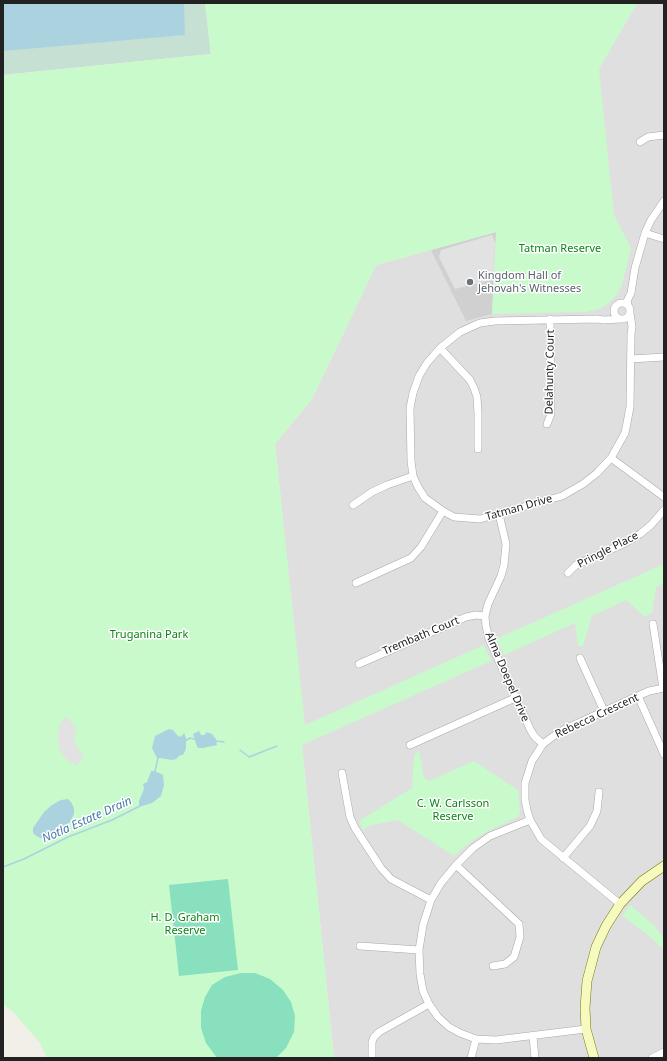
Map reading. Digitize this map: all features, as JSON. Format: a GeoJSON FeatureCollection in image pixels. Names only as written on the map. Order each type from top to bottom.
{"type":"FeatureCollection","features":[{"type":"Feature","properties":{"kind":"street"},"geometry":{"type":"LineString","coordinates":[[640,142],[648,137],[664,135]]}},
{"type":"Feature","properties":{"kind":"street"},"geometry":{"type":"LineString","coordinates":[[632,284],[615,306],[615,315],[622,319],[626,318],[630,313],[630,308],[627,301],[631,293],[635,268],[645,233],[651,220],[664,201]]}},
{"type":"Feature","properties":{"kind":"street"},"geometry":{"type":"LineString","coordinates":[[645,233],[664,239]]}},
{"type":"Feature","properties":{"kind":"street"},"geometry":{"type":"LineString","coordinates":[[618,304],[623,303],[628,305]]}},
{"type":"Feature","properties":{"kind":"street","name":"Tatman Drive"},"geometry":{"type":"LineString","coordinates":[[597,319],[611,315],[614,312]]}},
{"type":"Feature","properties":{"kind":"street","name":"Tatman Drive"},"geometry":{"type":"LineString","coordinates":[[630,313],[632,327],[630,407],[625,433],[611,458],[597,473],[583,484],[562,496],[480,519],[454,517],[443,512],[425,498],[413,476],[411,461],[410,408],[413,392],[419,376],[427,363],[440,348],[460,332],[480,323],[495,321],[622,319],[628,324],[631,334]]}},
{"type":"Feature","properties":{"kind":"street","name":"Delahunty Court"},"geometry":{"type":"LineString","coordinates":[[547,424],[550,414],[550,320]]}},
{"type":"Feature","properties":{"kind":"street"},"geometry":{"type":"LineString","coordinates":[[440,348],[470,380],[474,388],[477,397],[478,449]]}},
{"type":"Feature","properties":{"kind":"street"},"geometry":{"type":"LineString","coordinates":[[631,359],[664,357]]}},
{"type":"Feature","properties":{"kind":"street"},"geometry":{"type":"LineString","coordinates":[[611,458],[664,497]]}},
{"type":"Feature","properties":{"kind":"street"},"geometry":{"type":"LineString","coordinates":[[353,505],[372,492],[413,476]]}},
{"type":"Feature","properties":{"kind":"street","name":"Pringle Place"},"geometry":{"type":"LineString","coordinates":[[568,573],[576,565],[623,544],[640,534],[651,525],[664,510]]}},
{"type":"Feature","properties":{"kind":"street"},"geometry":{"type":"LineString","coordinates":[[356,583],[411,558],[421,547],[443,512]]}},
{"type":"Feature","properties":{"kind":"street","name":"Alma Doepel Drive"},"geometry":{"type":"LineString","coordinates":[[499,514],[506,544],[504,565],[501,576],[488,604],[485,616],[486,626],[489,639],[515,698],[531,731],[543,744]]}},
{"type":"Feature","properties":{"kind":"street","name":"Trembath Court"},"geometry":{"type":"LineString","coordinates":[[359,664],[466,617],[476,614],[485,616]]}},
{"type":"Feature","properties":{"kind":"street"},"geometry":{"type":"LineString","coordinates":[[653,624],[664,688]]}},
{"type":"Feature","properties":{"kind":"street"},"geometry":{"type":"LineString","coordinates":[[580,658],[604,712]]}},
{"type":"Feature","properties":{"kind":"street","name":"Rebecca Crescent"},"geometry":{"type":"LineString","coordinates":[[620,904],[541,839],[530,820],[525,800],[525,783],[532,761],[543,744],[565,729],[638,696],[664,688]]}},
{"type":"Feature","properties":{"kind":"street"},"geometry":{"type":"LineString","coordinates":[[638,696],[664,754]]}},
{"type":"Feature","properties":{"kind":"street"},"geometry":{"type":"LineString","coordinates":[[410,745],[515,698]]}},
{"type":"Feature","properties":{"kind":"street"},"geometry":{"type":"LineString","coordinates":[[342,772],[350,817],[355,828],[381,868],[391,879],[431,900]]}},
{"type":"Feature","properties":{"kind":"street"},"geometry":{"type":"LineString","coordinates":[[564,858],[590,826],[597,811],[599,792]]}},
{"type":"Feature","properties":{"kind":"street"},"geometry":{"type":"LineString","coordinates":[[530,820],[490,836],[473,848],[441,883],[431,900],[423,925],[419,950],[420,974],[423,991],[428,1004],[438,1017],[449,1027],[476,1039],[496,1040],[586,1029]]}},
{"type":"Feature","properties":{"kind":"street"},"geometry":{"type":"LineString","coordinates":[[456,865],[519,924],[520,937],[514,957],[505,964],[493,966]]}},
{"type":"Feature","properties":{"kind":"street"},"geometry":{"type":"LineString","coordinates":[[594,1058],[586,1029],[585,1008],[588,974],[596,947],[606,926],[620,904],[642,881],[664,866]]}},
{"type":"Feature","properties":{"kind":"street"},"geometry":{"type":"LineString","coordinates":[[360,946],[419,950]]}},
{"type":"Feature","properties":{"kind":"street"},"geometry":{"type":"LineString","coordinates":[[372,1058],[372,1042],[374,1037],[379,1032],[428,1004]]}},
{"type":"Feature","properties":{"kind":"street"},"geometry":{"type":"LineString","coordinates":[[533,1036],[535,1058]]}},
{"type":"Feature","properties":{"kind":"street"},"geometry":{"type":"LineString","coordinates":[[471,1058],[476,1039]]}},
{"type":"Feature","properties":{"kind":"street"},"geometry":{"type":"LineString","coordinates":[[652,1058],[664,1052]]}},
{"type":"Feature","properties":{"kind":"shaded area"},"geometry":{"type":"Polygon","coordinates":[[[637,3],[664,3],[664,1058],[334,1058],[300,727],[304,725],[275,444],[312,399],[376,265],[496,232],[599,68],[637,3]]]}},
{"type":"Feature","properties":{"kind":"shaded area","name":"Kingdom Hall of Jehovah's Witnesses"},"geometry":{"type":"Polygon","coordinates":[[[496,232],[492,314],[466,321],[431,250],[496,232]]]}},
{"type":"Feature","properties":{"kind":"shaded area"},"geometry":{"type":"Polygon","coordinates":[[[492,235],[495,243],[494,279],[455,289],[439,257],[441,250],[492,235]]]}},
{"type":"Feature","properties":{"kind":"shaded area"},"geometry":{"type":"Polygon","coordinates":[[[66,717],[77,728],[74,738],[77,747],[84,757],[76,766],[67,760],[60,751],[58,742],[60,724],[66,717]]]}},
{"type":"Feature","properties":{"kind":"green space"},"geometry":{"type":"Polygon","coordinates":[[[3,3],[205,3],[211,54],[3,75],[3,3]]]}},
{"type":"Feature","properties":{"kind":"green space"},"geometry":{"type":"Polygon","coordinates":[[[205,3],[637,3],[599,69],[614,215],[631,248],[622,285],[616,296],[599,309],[586,312],[492,314],[496,232],[376,265],[312,399],[275,444],[305,725],[484,645],[491,661],[302,745],[334,1058],[47,1058],[40,1043],[13,1012],[3,1004],[3,75],[211,54],[205,3]]]}},
{"type":"Feature","properties":{"kind":"green space"},"geometry":{"type":"Polygon","coordinates":[[[664,564],[664,583],[656,587],[652,613],[645,617],[626,600],[592,616],[583,646],[578,646],[575,623],[504,655],[496,639],[664,564]]]}},
{"type":"Feature","properties":{"kind":"green space","name":"C. W. Carlsson Reserve"},"geometry":{"type":"Polygon","coordinates":[[[419,750],[424,778],[429,781],[474,761],[518,790],[520,812],[518,817],[484,833],[454,856],[398,820],[368,826],[363,830],[359,821],[412,788],[414,755],[419,750]]]}},
{"type":"Feature","properties":{"kind":"green space","name":"H. D. Graham Reserve"},"geometry":{"type":"Polygon","coordinates":[[[228,879],[238,970],[179,976],[169,885],[228,879]]]}},
{"type":"Feature","properties":{"kind":"green space"},"geometry":{"type":"Polygon","coordinates":[[[630,905],[654,925],[664,939],[664,950],[647,934],[622,916],[630,905]]]}},
{"type":"Feature","properties":{"kind":"green space"},"geometry":{"type":"Polygon","coordinates":[[[241,973],[255,973],[270,979],[283,990],[291,1002],[295,1016],[294,1032],[286,1048],[276,1058],[217,1058],[206,1043],[201,1028],[201,1011],[205,997],[212,985],[225,977],[241,973]]]}},
{"type":"Feature","properties":{"kind":"water"},"geometry":{"type":"Polygon","coordinates":[[[3,3],[184,3],[185,35],[3,51],[3,3]]]}},
{"type":"Feature","properties":{"kind":"water"},"geometry":{"type":"Polygon","coordinates":[[[169,729],[173,730],[181,737],[184,733],[186,738],[186,749],[183,755],[180,755],[176,759],[172,760],[157,758],[152,748],[155,736],[169,729]]]}},
{"type":"Feature","properties":{"kind":"water"},"geometry":{"type":"Polygon","coordinates":[[[199,731],[201,735],[205,735],[206,732],[212,734],[216,739],[217,745],[198,748],[193,734],[199,731]]]}},
{"type":"Feature","properties":{"kind":"water"},"geometry":{"type":"Polygon","coordinates":[[[151,771],[155,771],[163,775],[164,785],[161,796],[152,803],[139,807],[139,801],[144,789],[143,784],[147,782],[151,771]]]}},
{"type":"Feature","properties":{"kind":"water"},"geometry":{"type":"Polygon","coordinates":[[[68,799],[74,808],[74,814],[70,822],[53,836],[40,838],[35,835],[33,833],[33,828],[44,812],[61,800],[68,799]]]}},
{"type":"Feature","properties":{"kind":"waterway","name":"Notla Estate Drain"},"geometry":{"type":"LineString","coordinates":[[185,741],[190,738],[194,739]]}},
{"type":"Feature","properties":{"kind":"waterway","name":"Notla Estate Drain"},"geometry":{"type":"LineString","coordinates":[[216,741],[224,742]]}},
{"type":"Feature","properties":{"kind":"waterway","name":"Notla Estate Drain"},"geometry":{"type":"LineString","coordinates":[[240,750],[249,757],[277,746]]}},
{"type":"Feature","properties":{"kind":"waterway","name":"Notla Estate Drain"},"geometry":{"type":"LineString","coordinates":[[155,771],[158,758]]}},
{"type":"Feature","properties":{"kind":"waterway","name":"Notla Estate Drain"},"geometry":{"type":"LineString","coordinates":[[3,867],[24,859],[68,837],[112,820],[140,806]]}},
{"type":"Feature","properties":{"kind":"place","name":"Kingdom Hall of Jehovah's Witnesses"},"geometry":{"type":"Point","coordinates":[470,282]}},
{"type":"Feature","properties":{"kind":"park label","name":"Tatman Reserve"},"geometry":{"type":"Point","coordinates":[560,249]}},
{"type":"Feature","properties":{"kind":"park label","name":"Truganina Park"},"geometry":{"type":"Point","coordinates":[149,635]}}]}
